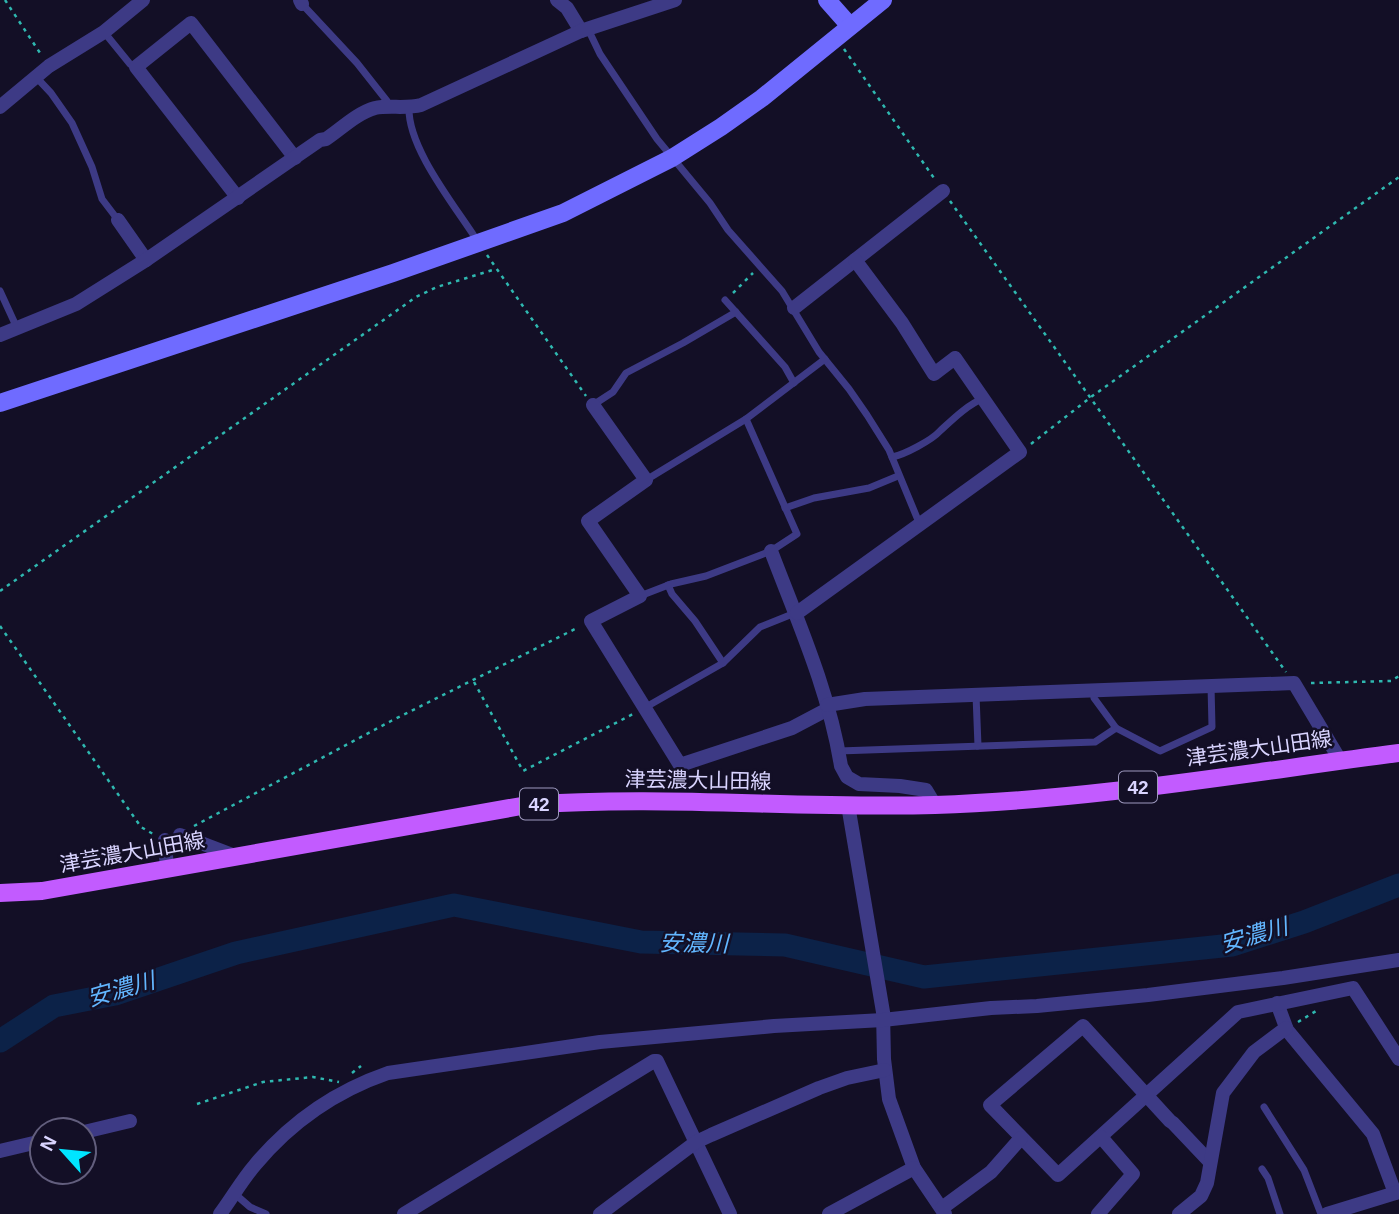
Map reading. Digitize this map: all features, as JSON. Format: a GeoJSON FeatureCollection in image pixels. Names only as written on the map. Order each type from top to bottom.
{"type":"FeatureCollection","features":[{"type":"Feature","properties":{"kind":"main road","name":"津芸濃大山田線"},"geometry":{"type":"LineString","coordinates":[[3,895],[167,870],[527,805],[601,801],[849,811],[1115,790],[1399,753]]}},
{"type":"Feature","properties":{"kind":"street"},"geometry":{"type":"LineString","coordinates":[[0,107],[49,66],[104,32],[143,0]]}},
{"type":"Feature","properties":{"kind":"street"},"geometry":{"type":"LineString","coordinates":[[557,0],[584,29]]}},
{"type":"Feature","properties":{"kind":"street"},"geometry":{"type":"LineString","coordinates":[[0,335],[76,304],[366,112],[377,107],[409,108],[421,105],[584,29],[675,0]]}},
{"type":"Feature","properties":{"kind":"street"},"geometry":{"type":"LineString","coordinates":[[827,0],[850,26]]}},
{"type":"Feature","properties":{"kind":"street"},"geometry":{"type":"LineString","coordinates":[[0,403],[480,244],[563,213],[672,158],[762,98],[883,0]]}},
{"type":"Feature","properties":{"kind":"street"},"geometry":{"type":"LineString","coordinates":[[238,198],[136,66],[191,23],[295,158]]}},
{"type":"Feature","properties":{"kind":"street"},"geometry":{"type":"LineString","coordinates":[[794,308],[943,191]]}},
{"type":"Feature","properties":{"kind":"street"},"geometry":{"type":"LineString","coordinates":[[118,220],[146,260]]}},
{"type":"Feature","properties":{"kind":"street"},"geometry":{"type":"LineString","coordinates":[[797,612],[1020,453],[954,358],[934,374],[902,323],[855,260]]}},
{"type":"Feature","properties":{"kind":"street"},"geometry":{"type":"LineString","coordinates":[[593,405],[646,480],[588,521],[640,596],[591,621],[680,765],[792,727],[828,707],[866,699],[1294,683],[1340,760]]}},
{"type":"Feature","properties":{"kind":"street"},"geometry":{"type":"LineString","coordinates":[[771,551],[797,612],[828,707],[841,766],[850,779],[859,784],[926,790],[935,805]]}},
{"type":"Feature","properties":{"kind":"street"},"geometry":{"type":"LineString","coordinates":[[849,811],[883,1016],[885,1070],[895,1118],[914,1168],[944,1211],[991,1171],[1021,1138]]}},
{"type":"Feature","properties":{"kind":"street"},"geometry":{"type":"LineString","coordinates":[[180,835],[235,856]]}},
{"type":"Feature","properties":{"kind":"street"},"geometry":{"type":"LineString","coordinates":[[165,840],[167,870]]}},
{"type":"Feature","properties":{"kind":"street"},"geometry":{"type":"LineString","coordinates":[[220,1214],[255,1165],[313,1111],[351,1087],[388,1073],[600,1042],[1147,995],[1399,960]]}},
{"type":"Feature","properties":{"kind":"street"},"geometry":{"type":"LineString","coordinates":[[1210,1162],[1202,1156],[1147,1095],[1083,1026],[990,1105],[1058,1175],[1101,1137],[1147,1095],[1238,1012],[1353,988],[1399,1059]]}},
{"type":"Feature","properties":{"kind":"street"},"geometry":{"type":"LineString","coordinates":[[1277,1003],[1286,1028],[1373,1134],[1397,1193],[1327,1214]]}},
{"type":"Feature","properties":{"kind":"street"},"geometry":{"type":"LineString","coordinates":[[1179,1214],[1203,1193],[1208,1183],[1223,1093],[1254,1052],[1286,1028]]}},
{"type":"Feature","properties":{"kind":"street"},"geometry":{"type":"LineString","coordinates":[[404,1214],[654,1060],[657,1061],[730,1214]]}},
{"type":"Feature","properties":{"kind":"street"},"geometry":{"type":"LineString","coordinates":[[600,1214],[696,1142],[818,1088],[847,1078],[885,1070]]}},
{"type":"Feature","properties":{"kind":"street"},"geometry":{"type":"LineString","coordinates":[[98,1129],[130,1121]]}},
{"type":"Feature","properties":{"kind":"street"},"geometry":{"type":"LineString","coordinates":[[1098,1214],[1133,1174],[1101,1137]]}},
{"type":"Feature","properties":{"kind":"street"},"geometry":{"type":"LineString","coordinates":[[0,1151],[28,1144]]}},
{"type":"Feature","properties":{"kind":"street"},"geometry":{"type":"LineString","coordinates":[[829,1214],[914,1168]]}},
{"type":"Feature","properties":{"kind":"lane"},"geometry":{"type":"LineString","coordinates":[[301,2],[357,63],[387,101],[387,108]]}},
{"type":"Feature","properties":{"kind":"lane"},"geometry":{"type":"LineString","coordinates":[[584,29],[657,139],[710,203],[728,230],[794,308],[825,359],[849,389],[892,457],[920,525]]}},
{"type":"Feature","properties":{"kind":"lane"},"geometry":{"type":"LineString","coordinates":[[104,32],[130,64],[136,66]]}},
{"type":"Feature","properties":{"kind":"lane"},"geometry":{"type":"LineString","coordinates":[[36,77],[72,123],[92,167],[102,199],[118,220]]}},
{"type":"Feature","properties":{"kind":"lane"},"geometry":{"type":"LineString","coordinates":[[409,108],[409,121],[417,148],[480,244]]}},
{"type":"Feature","properties":{"kind":"lane"},"geometry":{"type":"LineString","coordinates":[[0,291],[18,328]]}},
{"type":"Feature","properties":{"kind":"lane"},"geometry":{"type":"LineString","coordinates":[[725,300],[785,367],[794,383]]}},
{"type":"Feature","properties":{"kind":"lane"},"geometry":{"type":"LineString","coordinates":[[593,405],[613,392],[626,373],[736,312]]}},
{"type":"Feature","properties":{"kind":"lane"},"geometry":{"type":"LineString","coordinates":[[646,480],[746,419],[825,359]]}},
{"type":"Feature","properties":{"kind":"lane"},"geometry":{"type":"LineString","coordinates":[[892,457],[939,433],[945,425],[984,398]]}},
{"type":"Feature","properties":{"kind":"lane"},"geometry":{"type":"LineString","coordinates":[[640,596],[668,585],[706,576],[771,551],[797,534],[746,419]]}},
{"type":"Feature","properties":{"kind":"lane"},"geometry":{"type":"LineString","coordinates":[[785,508],[814,498],[869,488],[898,476]]}},
{"type":"Feature","properties":{"kind":"lane"},"geometry":{"type":"LineString","coordinates":[[668,585],[723,663]]}},
{"type":"Feature","properties":{"kind":"lane"},"geometry":{"type":"LineString","coordinates":[[646,707],[723,663],[760,627],[797,612]]}},
{"type":"Feature","properties":{"kind":"lane"},"geometry":{"type":"LineString","coordinates":[[1093,690],[1094,698],[1116,728],[1156,750],[1164,750],[1212,727],[1211,686]]}},
{"type":"Feature","properties":{"kind":"lane"},"geometry":{"type":"LineString","coordinates":[[976,694],[978,746]]}},
{"type":"Feature","properties":{"kind":"lane"},"geometry":{"type":"LineString","coordinates":[[839,751],[1096,742],[1116,728]]}},
{"type":"Feature","properties":{"kind":"lane"},"geometry":{"type":"LineString","coordinates":[[1264,1107],[1304,1170],[1321,1214]]}},
{"type":"Feature","properties":{"kind":"lane"},"geometry":{"type":"LineString","coordinates":[[1262,1169],[1268,1178],[1280,1214]]}},
{"type":"Feature","properties":{"kind":"lane"},"geometry":{"type":"LineString","coordinates":[[235,1194],[250,1207],[266,1214]]}},
{"type":"Feature","properties":{"kind":"path"},"geometry":{"type":"LineString","coordinates":[[5,0],[49,66]]}},
{"type":"Feature","properties":{"kind":"path"},"geometry":{"type":"LineString","coordinates":[[836,38],[1294,683],[1391,681],[1399,676]]}},
{"type":"Feature","properties":{"kind":"path"},"geometry":{"type":"LineString","coordinates":[[1020,453],[1091,397],[1399,177]]}},
{"type":"Feature","properties":{"kind":"path"},"geometry":{"type":"LineString","coordinates":[[725,300],[760,266]]}},
{"type":"Feature","properties":{"kind":"path"},"geometry":{"type":"LineString","coordinates":[[0,591],[416,297],[437,287],[496,269],[593,405]]}},
{"type":"Feature","properties":{"kind":"path"},"geometry":{"type":"LineString","coordinates":[[180,835],[391,722],[591,621]]}},
{"type":"Feature","properties":{"kind":"path"},"geometry":{"type":"LineString","coordinates":[[0,626],[141,827],[165,840]]}},
{"type":"Feature","properties":{"kind":"path"},"geometry":{"type":"LineString","coordinates":[[474,681],[523,771],[646,707]]}},
{"type":"Feature","properties":{"kind":"path"},"geometry":{"type":"LineString","coordinates":[[197,1104],[263,1082],[282,1079],[331,1079],[343,1084]]}},
{"type":"Feature","properties":{"kind":"waterway","name":"安濃川"},"geometry":{"type":"LineString","coordinates":[[0,1041],[54,1006],[115,994],[236,953],[454,905],[641,942],[785,945],[924,977],[1232,945],[1304,922],[1399,885]]}}]}
